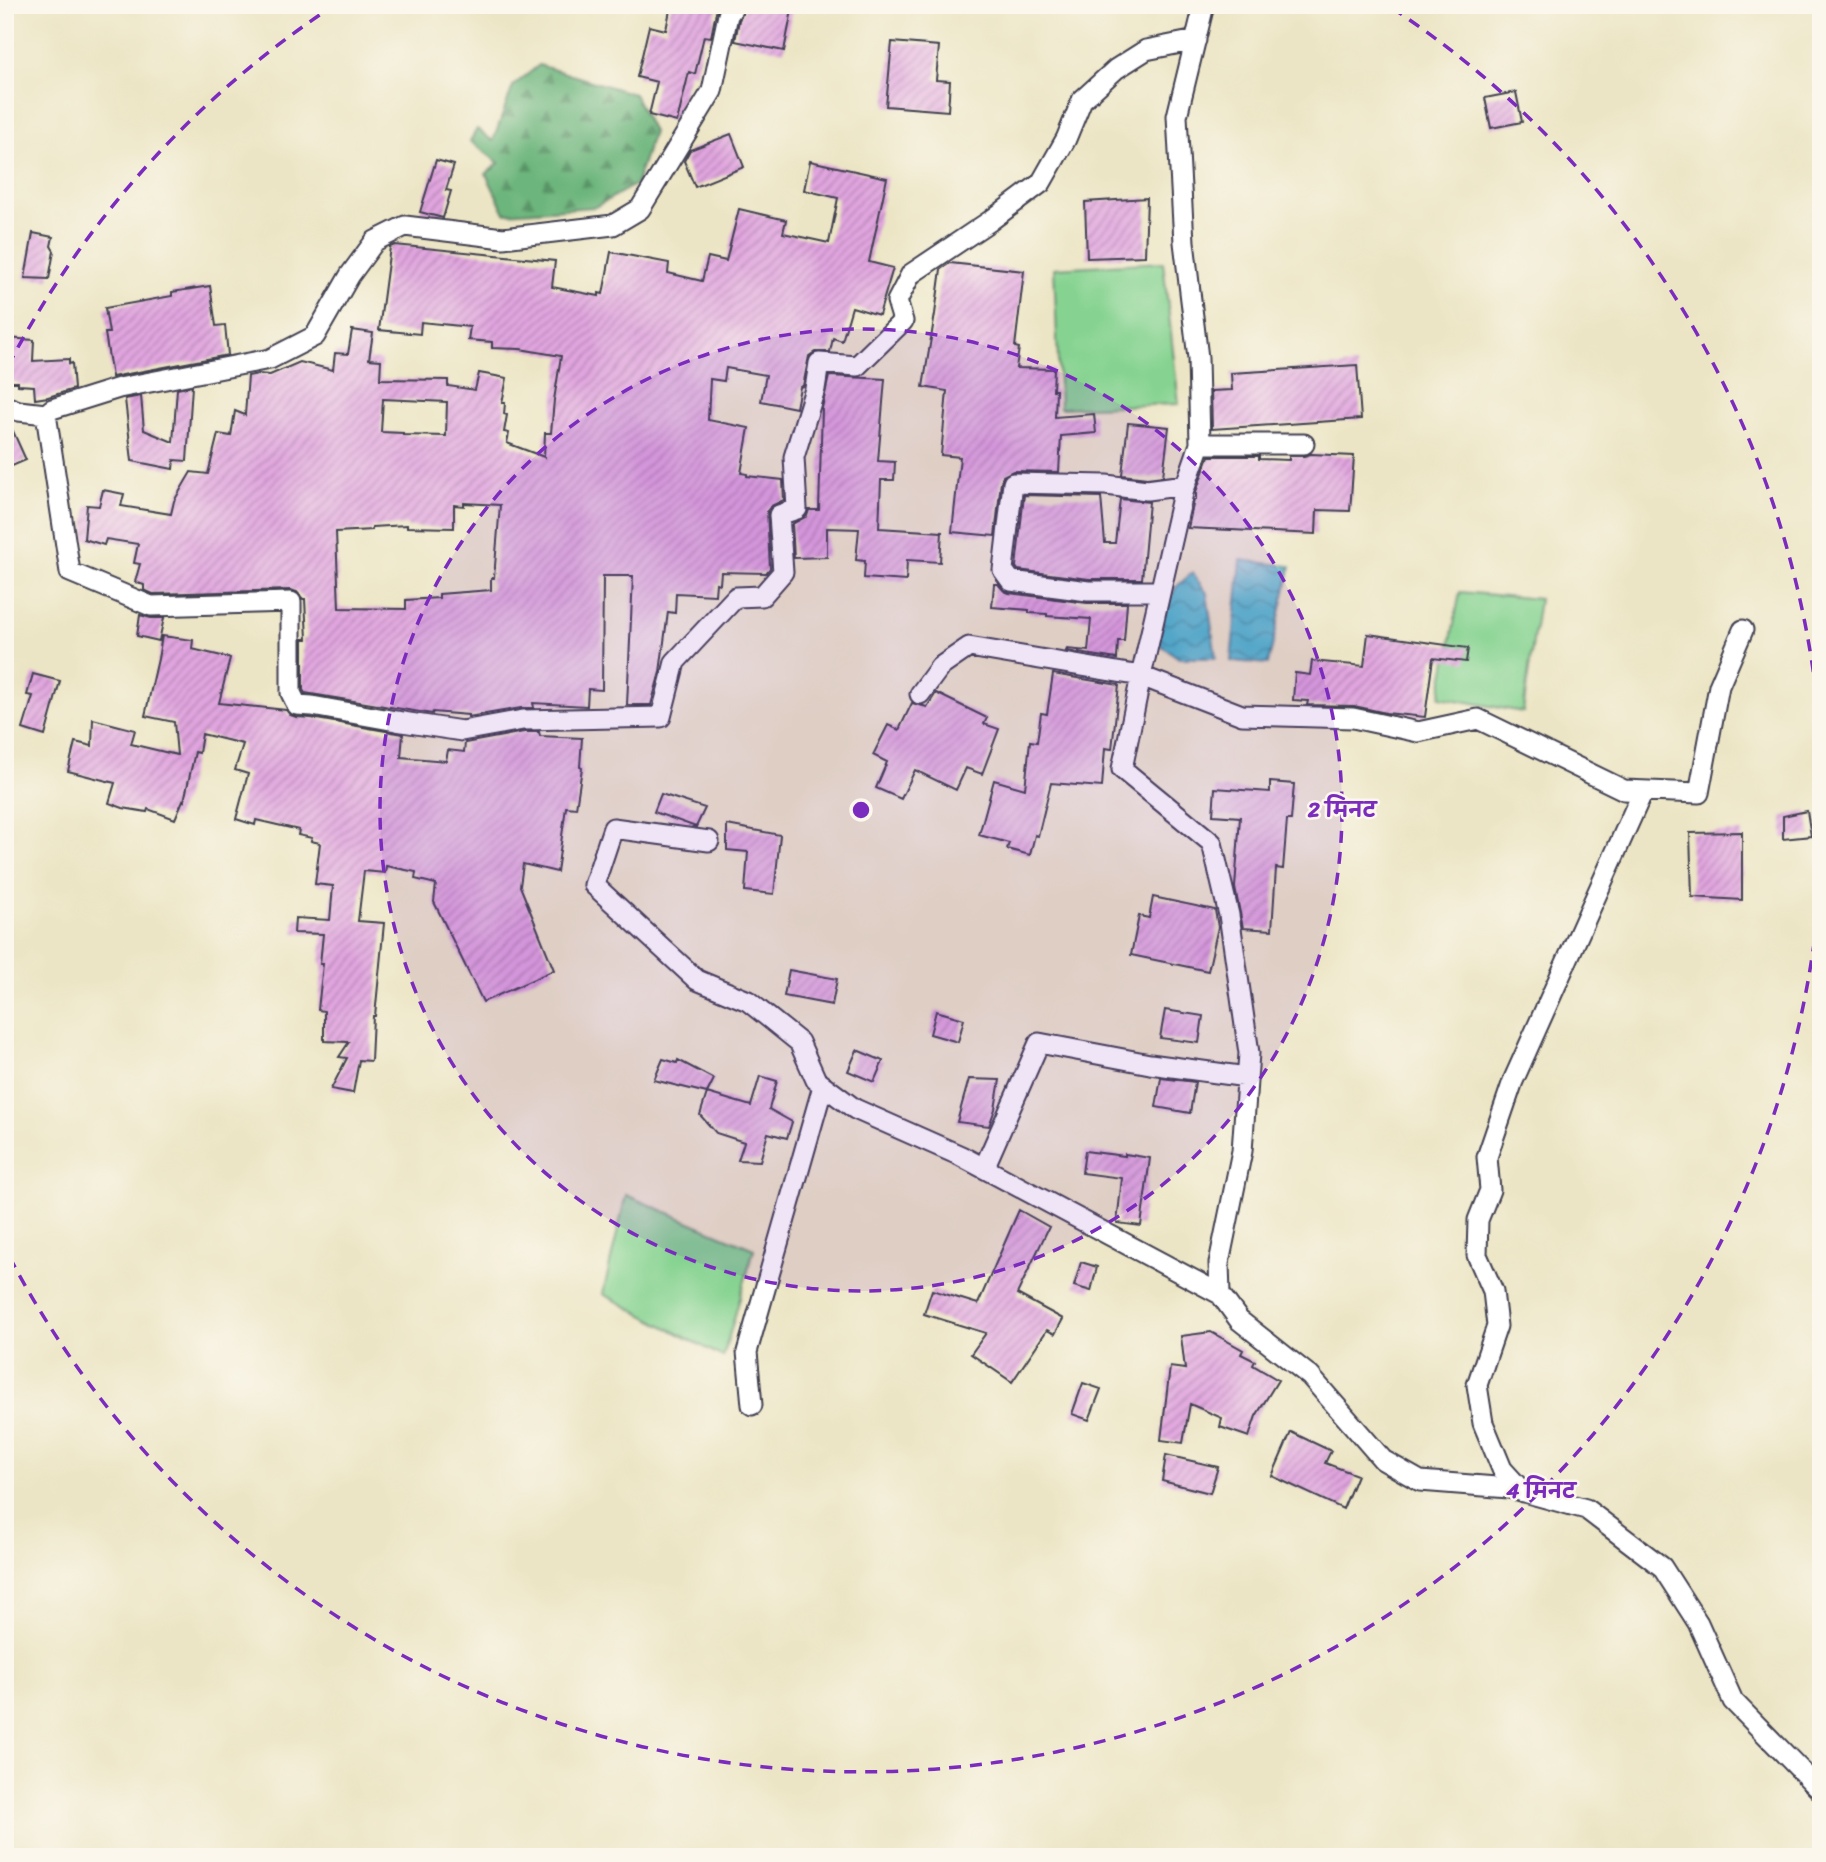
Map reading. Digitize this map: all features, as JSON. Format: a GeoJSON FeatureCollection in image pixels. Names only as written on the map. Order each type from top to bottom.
{"type":"FeatureCollection","features":[{"type":"Feature","properties":{"kind":"street"},"geometry":{"type":"LineString","coordinates":[[5,406],[19,411],[46,414],[52,409],[119,387],[270,359],[315,336],[350,275],[375,241],[405,226],[503,238],[613,225],[640,209],[712,91],[728,15],[735,5]]}},
{"type":"Feature","properties":{"kind":"street"},"geometry":{"type":"LineString","coordinates":[[1204,5],[1177,117],[1184,242],[1198,358],[1199,444],[1185,485],[1122,769],[1212,844],[1229,915],[1249,1053],[1242,1151],[1219,1263],[1220,1294]]}},
{"type":"Feature","properties":{"kind":"street"},"geometry":{"type":"LineString","coordinates":[[46,414],[70,572],[151,606],[291,602],[291,693],[297,705],[462,731],[523,720],[661,717],[675,662],[736,597],[762,596],[783,572],[779,515],[797,509],[794,457],[815,389],[819,363],[857,366],[903,321],[897,301],[911,274],[1041,183],[1066,139],[1082,100],[1116,69],[1146,50],[1196,40]]}},
{"type":"Feature","properties":{"kind":"street"},"geometry":{"type":"LineString","coordinates":[[1199,444],[1304,444]]}},
{"type":"Feature","properties":{"kind":"street"},"geometry":{"type":"LineString","coordinates":[[1160,591],[1088,591],[1011,581],[1003,570],[1003,561],[1013,482],[1106,485],[1147,490],[1185,485]]}},
{"type":"Feature","properties":{"kind":"street"},"geometry":{"type":"LineString","coordinates":[[920,694],[940,667],[969,647],[1141,676],[1242,715],[1353,718],[1418,732],[1478,719],[1624,790],[1699,793],[1719,686],[1743,630]]}},
{"type":"Feature","properties":{"kind":"street"},"geometry":{"type":"LineString","coordinates":[[1523,1492],[1502,1469],[1483,1423],[1477,1385],[1497,1326],[1493,1291],[1477,1255],[1478,1220],[1490,1190],[1488,1157],[1513,1081],[1643,791]]}},
{"type":"Feature","properties":{"kind":"street"},"geometry":{"type":"LineString","coordinates":[[709,841],[613,828],[594,885],[697,980],[748,1001],[799,1042],[816,1080],[855,1109],[961,1156],[1220,1294],[1239,1320],[1311,1376],[1383,1460],[1420,1481],[1509,1488],[1586,1510],[1662,1567],[1698,1623],[1733,1701],[1821,1791]]}},
{"type":"Feature","properties":{"kind":"street"},"geometry":{"type":"LineString","coordinates":[[984,1168],[1039,1043],[1150,1064],[1247,1077]]}},
{"type":"Feature","properties":{"kind":"street"},"geometry":{"type":"LineString","coordinates":[[752,1405],[747,1352],[823,1086]]}},
{"type":"Feature","properties":{"kind":"green space"},"geometry":{"type":"Polygon","coordinates":[[[539,65],[634,94],[653,132],[636,184],[595,207],[505,213],[486,174],[499,163],[470,141],[477,129],[493,141],[513,86],[539,65]]]}},
{"type":"Feature","properties":{"kind":"green space"},"geometry":{"type":"Polygon","coordinates":[[[1163,262],[1179,404],[1060,408],[1054,268],[1163,262]]]}},
{"type":"Feature","properties":{"kind":"green space"},"geometry":{"type":"Polygon","coordinates":[[[1460,592],[1539,599],[1523,712],[1440,697],[1460,592]]]}},
{"type":"Feature","properties":{"kind":"green space"},"geometry":{"type":"Polygon","coordinates":[[[626,1195],[754,1249],[723,1357],[603,1294],[626,1195]]]}},
{"type":"Feature","properties":{"kind":"water"},"geometry":{"type":"Polygon","coordinates":[[[1241,560],[1291,566],[1268,664],[1231,661],[1241,560]]]}},
{"type":"Feature","properties":{"kind":"water"},"geometry":{"type":"Polygon","coordinates":[[[1192,573],[1207,593],[1216,658],[1179,658],[1158,643],[1167,605],[1176,587],[1192,573]]]}},
{"type":"Feature","properties":{"kind":"building"},"geometry":{"type":"Polygon","coordinates":[[[671,5],[720,5],[711,37],[704,36],[695,74],[689,72],[677,122],[649,115],[657,82],[637,77],[649,26],[666,30],[671,5]]]}},
{"type":"Feature","properties":{"kind":"building"},"geometry":{"type":"Polygon","coordinates":[[[747,5],[765,8],[765,5],[793,5],[784,51],[735,41],[739,20],[747,5]]]}},
{"type":"Feature","properties":{"kind":"building"},"geometry":{"type":"Polygon","coordinates":[[[892,42],[939,46],[936,80],[950,81],[948,111],[886,106],[892,42]]]}},
{"type":"Feature","properties":{"kind":"building"},"geometry":{"type":"Polygon","coordinates":[[[1516,92],[1522,122],[1491,128],[1485,98],[1516,92]]]}},
{"type":"Feature","properties":{"kind":"building"},"geometry":{"type":"Polygon","coordinates":[[[731,134],[744,167],[695,187],[684,161],[690,150],[731,134]]]}},
{"type":"Feature","properties":{"kind":"building"},"geometry":{"type":"Polygon","coordinates":[[[436,160],[454,165],[446,190],[451,191],[443,218],[420,212],[436,160]]]}},
{"type":"Feature","properties":{"kind":"building"},"geometry":{"type":"Polygon","coordinates":[[[810,161],[887,178],[869,262],[893,268],[879,315],[852,307],[842,341],[833,338],[830,352],[815,352],[809,356],[796,408],[761,401],[766,375],[726,368],[724,381],[710,379],[708,420],[749,428],[741,473],[783,480],[784,500],[767,511],[770,568],[766,573],[721,572],[715,595],[676,593],[675,613],[668,612],[660,672],[651,705],[627,705],[633,576],[603,576],[602,690],[588,689],[587,706],[533,703],[534,708],[468,717],[432,714],[305,693],[305,599],[297,592],[153,594],[144,590],[144,585],[135,582],[140,564],[134,563],[138,544],[106,539],[104,545],[84,539],[87,505],[99,506],[103,490],[124,494],[121,506],[171,514],[174,501],[191,472],[208,474],[218,434],[231,436],[235,411],[245,415],[248,376],[270,375],[300,362],[333,370],[335,353],[348,354],[352,330],[373,333],[369,359],[381,360],[380,379],[448,380],[448,386],[475,390],[479,373],[507,378],[502,403],[505,403],[504,414],[507,415],[504,432],[509,433],[507,443],[544,457],[545,433],[551,433],[561,356],[520,349],[492,348],[492,342],[468,340],[470,327],[421,322],[420,334],[379,330],[390,247],[395,245],[555,261],[552,287],[599,296],[599,293],[603,294],[611,252],[669,263],[668,273],[702,281],[708,257],[726,261],[739,209],[786,220],[783,233],[829,243],[838,198],[804,190],[810,161]],[[383,399],[381,432],[446,436],[447,402],[383,399]],[[464,503],[464,506],[454,505],[454,528],[407,525],[336,532],[339,608],[406,609],[406,600],[439,598],[439,594],[491,590],[500,505],[464,503]]]}},
{"type":"Feature","properties":{"kind":"building"},"geometry":{"type":"Polygon","coordinates":[[[1147,198],[1145,256],[1087,258],[1085,202],[1147,198]]]}},
{"type":"Feature","properties":{"kind":"building"},"geometry":{"type":"Polygon","coordinates":[[[33,233],[53,237],[51,246],[54,251],[49,279],[25,278],[33,233]]]}},
{"type":"Feature","properties":{"kind":"building"},"geometry":{"type":"Polygon","coordinates":[[[950,263],[1024,271],[1015,347],[1019,348],[1016,368],[1054,369],[1055,417],[1094,414],[1096,433],[1061,436],[1059,472],[1013,471],[1003,476],[995,536],[952,532],[960,457],[941,455],[947,391],[923,387],[941,269],[950,263]]]}},
{"type":"Feature","properties":{"kind":"building"},"geometry":{"type":"Polygon","coordinates":[[[210,286],[216,326],[225,325],[228,355],[112,377],[105,333],[109,333],[105,308],[210,286]]]}},
{"type":"Feature","properties":{"kind":"building"},"geometry":{"type":"Polygon","coordinates":[[[5,338],[34,340],[33,361],[69,359],[69,364],[72,363],[74,389],[35,399],[34,386],[5,382],[5,338]]]}},
{"type":"Feature","properties":{"kind":"building"},"geometry":{"type":"Polygon","coordinates":[[[1357,365],[1361,419],[1212,429],[1211,391],[1232,390],[1231,373],[1357,365]]]}},
{"type":"Feature","properties":{"kind":"building"},"geometry":{"type":"Polygon","coordinates":[[[829,376],[885,379],[878,461],[895,462],[894,480],[881,480],[879,528],[942,532],[940,562],[907,560],[906,581],[864,578],[865,561],[856,560],[859,529],[827,528],[827,557],[794,558],[792,524],[807,516],[809,510],[819,510],[822,408],[829,376]]]}},
{"type":"Feature","properties":{"kind":"building"},"geometry":{"type":"Polygon","coordinates":[[[192,386],[187,461],[174,460],[173,469],[132,461],[125,399],[141,396],[144,430],[173,442],[177,389],[192,386]]]}},
{"type":"Feature","properties":{"kind":"building"},"geometry":{"type":"Polygon","coordinates":[[[5,419],[8,420],[26,460],[5,469],[5,419]]]}},
{"type":"Feature","properties":{"kind":"building"},"geometry":{"type":"Polygon","coordinates":[[[1128,423],[1169,427],[1163,476],[1147,478],[1122,475],[1128,423]]]}},
{"type":"Feature","properties":{"kind":"building"},"geometry":{"type":"Polygon","coordinates":[[[1209,456],[1259,456],[1259,459],[1289,460],[1289,456],[1354,456],[1350,511],[1317,510],[1316,534],[1188,528],[1196,492],[1209,456]]]}},
{"type":"Feature","properties":{"kind":"building"},"geometry":{"type":"Polygon","coordinates":[[[1024,495],[1101,497],[1105,543],[1115,543],[1120,499],[1149,502],[1142,579],[1089,579],[1018,570],[1016,567],[1024,495]]]}},
{"type":"Feature","properties":{"kind":"building"},"geometry":{"type":"Polygon","coordinates":[[[994,584],[1009,593],[1087,603],[1127,603],[1124,641],[1118,641],[1117,659],[1066,651],[1088,651],[1091,619],[1047,616],[1029,613],[1029,610],[992,607],[994,584]]]}},
{"type":"Feature","properties":{"kind":"building"},"geometry":{"type":"Polygon","coordinates":[[[140,615],[164,618],[159,641],[137,636],[140,615]]]}},
{"type":"Feature","properties":{"kind":"building"},"geometry":{"type":"Polygon","coordinates":[[[1368,634],[1468,648],[1466,662],[1433,658],[1425,717],[1354,706],[1307,705],[1308,701],[1293,700],[1295,673],[1310,675],[1312,661],[1364,666],[1368,634]]]}},
{"type":"Feature","properties":{"kind":"building"},"geometry":{"type":"Polygon","coordinates":[[[162,636],[193,640],[192,649],[230,658],[219,703],[286,710],[296,717],[403,734],[401,757],[446,761],[448,750],[464,752],[465,743],[524,732],[539,732],[540,736],[582,738],[582,768],[576,808],[566,807],[557,872],[523,864],[520,886],[554,970],[483,1002],[434,902],[436,884],[415,879],[416,872],[386,866],[385,873],[364,871],[358,921],[384,923],[373,1016],[371,1061],[359,1060],[353,1093],[331,1089],[347,1058],[339,1057],[349,1042],[324,1041],[324,1011],[318,1010],[323,934],[294,933],[295,918],[330,920],[333,886],[315,884],[320,843],[298,835],[299,830],[256,820],[255,825],[236,819],[248,774],[235,770],[243,744],[202,734],[184,801],[175,819],[148,809],[147,812],[109,803],[115,783],[68,771],[75,742],[92,746],[93,719],[135,730],[131,744],[177,755],[174,722],[145,716],[162,636]]]}},
{"type":"Feature","properties":{"kind":"building"},"geometry":{"type":"Polygon","coordinates":[[[33,674],[60,681],[45,736],[23,729],[33,696],[27,695],[33,674]]]}},
{"type":"Feature","properties":{"kind":"building"},"geometry":{"type":"Polygon","coordinates":[[[1053,674],[1119,685],[1112,749],[1105,748],[1102,787],[1051,783],[1038,836],[1035,835],[1030,855],[1007,849],[1009,843],[979,835],[994,780],[1025,789],[1030,741],[1037,742],[1041,713],[1047,714],[1053,674]]]}},
{"type":"Feature","properties":{"kind":"building"},"geometry":{"type":"Polygon","coordinates":[[[936,693],[987,718],[984,724],[999,729],[982,774],[966,768],[956,790],[915,770],[901,799],[876,788],[887,762],[873,755],[888,725],[899,730],[912,703],[927,707],[936,693]]]}},
{"type":"Feature","properties":{"kind":"building"},"geometry":{"type":"Polygon","coordinates":[[[1270,782],[1294,784],[1291,820],[1287,820],[1283,869],[1276,868],[1272,930],[1243,928],[1235,888],[1240,817],[1213,815],[1215,788],[1270,792],[1270,782]]]}},
{"type":"Feature","properties":{"kind":"building"},"geometry":{"type":"Polygon","coordinates":[[[661,794],[705,808],[696,827],[654,812],[661,794]]]}},
{"type":"Feature","properties":{"kind":"building"},"geometry":{"type":"Polygon","coordinates":[[[1807,811],[1811,836],[1783,839],[1783,816],[1807,811]]]}},
{"type":"Feature","properties":{"kind":"building"},"geometry":{"type":"Polygon","coordinates":[[[727,825],[780,835],[774,894],[745,891],[748,852],[727,850],[727,825]]]}},
{"type":"Feature","properties":{"kind":"building"},"geometry":{"type":"Polygon","coordinates":[[[1742,832],[1742,900],[1692,897],[1690,833],[1742,832]]]}},
{"type":"Feature","properties":{"kind":"building"},"geometry":{"type":"Polygon","coordinates":[[[1153,897],[1215,910],[1218,927],[1208,971],[1131,955],[1139,916],[1149,918],[1153,897]]]}},
{"type":"Feature","properties":{"kind":"building"},"geometry":{"type":"Polygon","coordinates":[[[789,970],[837,979],[832,1005],[784,996],[789,970]]]}},
{"type":"Feature","properties":{"kind":"building"},"geometry":{"type":"Polygon","coordinates":[[[1165,1010],[1203,1016],[1199,1043],[1160,1038],[1165,1010]]]}},
{"type":"Feature","properties":{"kind":"building"},"geometry":{"type":"Polygon","coordinates":[[[936,1011],[964,1019],[958,1042],[930,1034],[936,1011]]]}},
{"type":"Feature","properties":{"kind":"building"},"geometry":{"type":"Polygon","coordinates":[[[857,1050],[883,1061],[874,1082],[848,1071],[857,1050]]]}},
{"type":"Feature","properties":{"kind":"building"},"geometry":{"type":"Polygon","coordinates":[[[663,1059],[677,1063],[678,1060],[714,1079],[707,1093],[654,1080],[663,1059]]]}},
{"type":"Feature","properties":{"kind":"building"},"geometry":{"type":"Polygon","coordinates":[[[760,1076],[777,1081],[769,1109],[792,1122],[787,1138],[768,1133],[760,1161],[738,1160],[744,1142],[716,1133],[700,1115],[707,1093],[751,1106],[760,1076]]]}},
{"type":"Feature","properties":{"kind":"building"},"geometry":{"type":"Polygon","coordinates":[[[1161,1078],[1195,1082],[1190,1113],[1156,1107],[1161,1078]]]}},
{"type":"Feature","properties":{"kind":"building"},"geometry":{"type":"Polygon","coordinates":[[[969,1079],[1000,1080],[989,1126],[957,1122],[969,1079]]]}},
{"type":"Feature","properties":{"kind":"building"},"geometry":{"type":"Polygon","coordinates":[[[1085,1151],[1150,1158],[1141,1226],[1117,1223],[1122,1178],[1082,1173],[1085,1151]]]}},
{"type":"Feature","properties":{"kind":"building"},"geometry":{"type":"Polygon","coordinates":[[[1019,1210],[1049,1227],[1017,1294],[1063,1319],[1055,1334],[1047,1330],[1012,1382],[971,1354],[986,1333],[924,1314],[932,1290],[978,1304],[1019,1210]]]}},
{"type":"Feature","properties":{"kind":"building"},"geometry":{"type":"Polygon","coordinates":[[[1081,1262],[1097,1267],[1091,1291],[1074,1286],[1081,1262]]]}},
{"type":"Feature","properties":{"kind":"building"},"geometry":{"type":"Polygon","coordinates":[[[1211,1332],[1243,1350],[1241,1354],[1255,1361],[1253,1365],[1278,1380],[1256,1416],[1249,1437],[1220,1427],[1222,1418],[1190,1404],[1183,1443],[1161,1440],[1170,1367],[1185,1369],[1181,1336],[1211,1332]]]}},
{"type":"Feature","properties":{"kind":"building"},"geometry":{"type":"Polygon","coordinates":[[[1083,1383],[1101,1389],[1089,1420],[1072,1414],[1083,1383]]]}},
{"type":"Feature","properties":{"kind":"building"},"geometry":{"type":"Polygon","coordinates":[[[1291,1432],[1331,1451],[1325,1463],[1357,1475],[1343,1509],[1272,1476],[1291,1432]]]}},
{"type":"Feature","properties":{"kind":"building"},"geometry":{"type":"Polygon","coordinates":[[[1166,1455],[1218,1467],[1210,1493],[1162,1481],[1166,1455]]]}}]}
